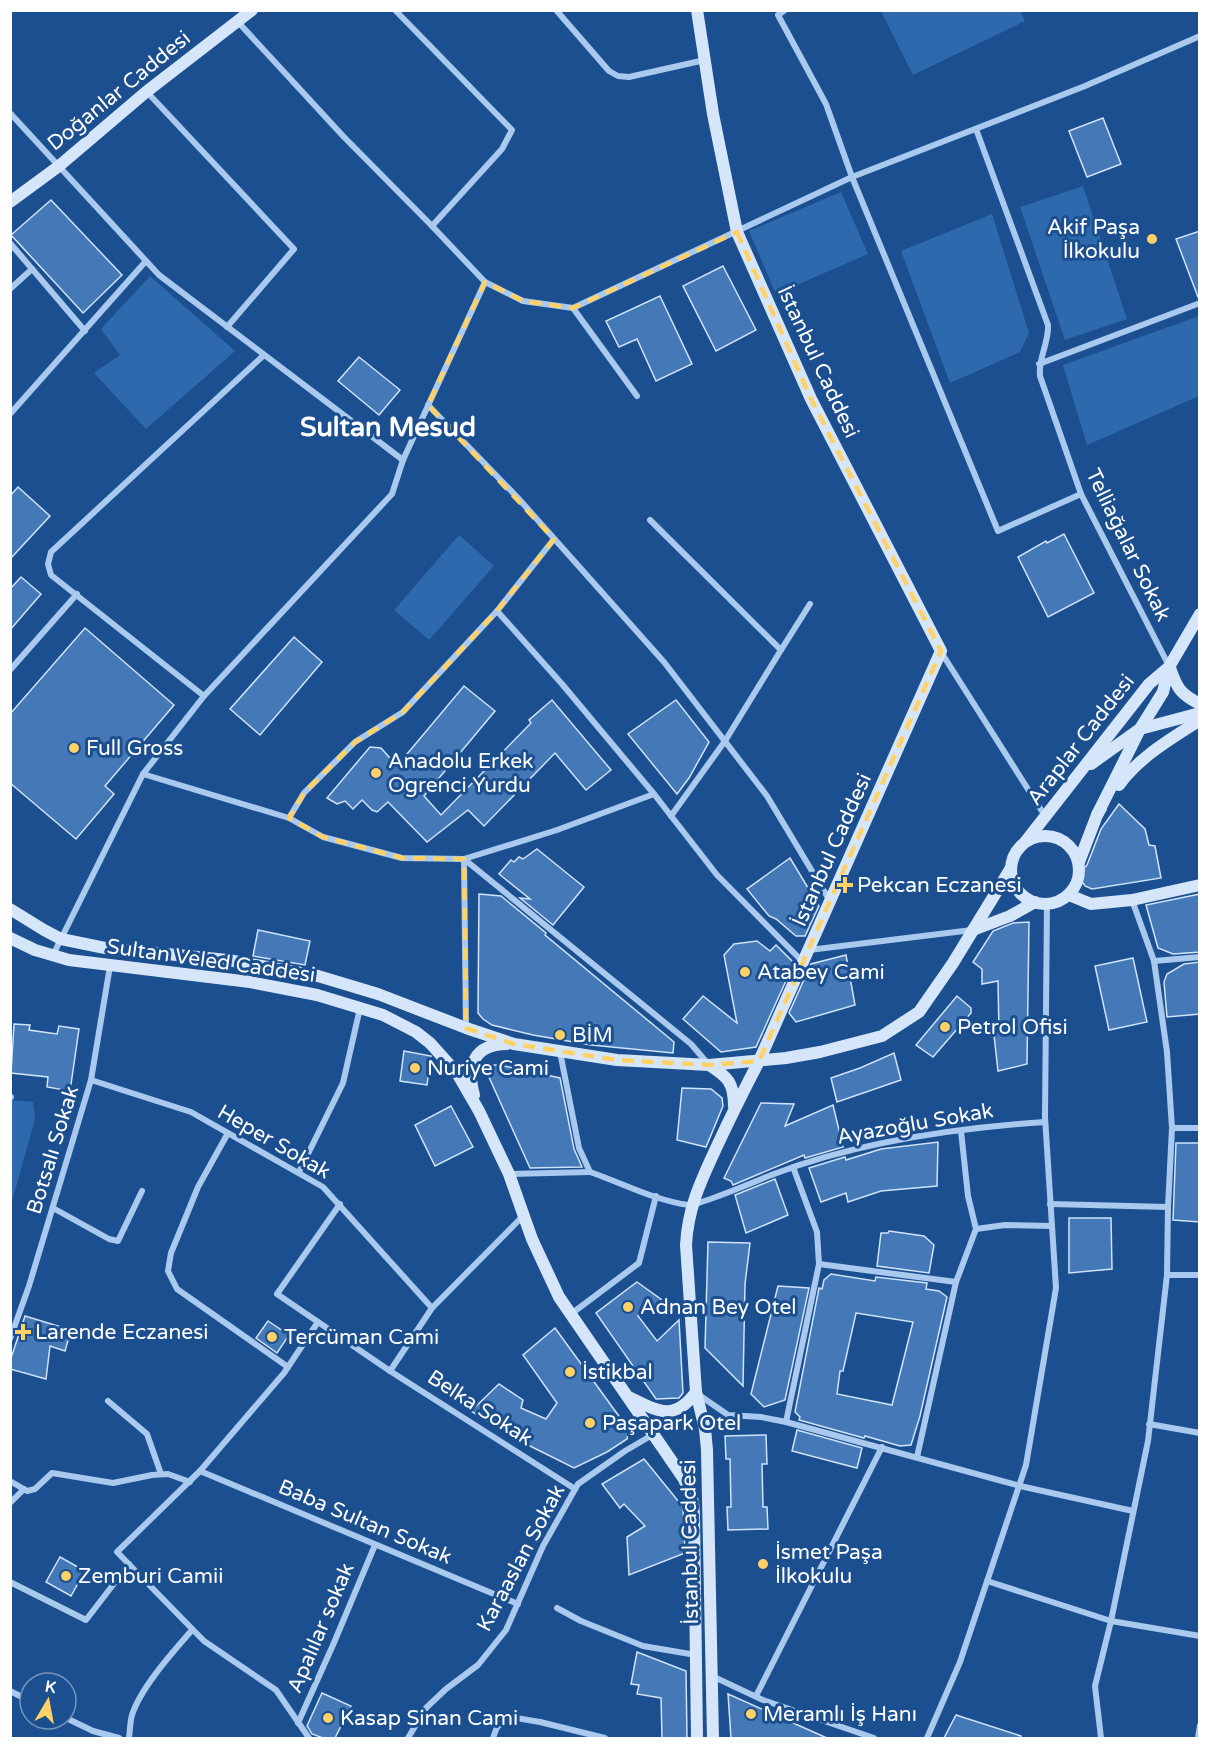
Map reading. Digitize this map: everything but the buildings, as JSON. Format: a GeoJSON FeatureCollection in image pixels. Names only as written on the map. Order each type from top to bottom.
{"type":"FeatureCollection","features":[{"type":"Feature","properties":{"kind":"street","name":"Doğanlar Caddesi"},"geometry":{"type":"LineString","coordinates":[[10,201],[59,166],[146,92],[252,10]]}},
{"type":"Feature","properties":{"kind":"street"},"geometry":{"type":"LineString","coordinates":[[395,10],[512,130],[502,149],[432,226]]}},
{"type":"Feature","properties":{"kind":"street"},"geometry":{"type":"LineString","coordinates":[[556,10],[609,71],[618,76],[630,76],[706,59]]}},
{"type":"Feature","properties":{"kind":"street","name":"İstanbul Caddesi"},"geometry":{"type":"LineString","coordinates":[[697,10],[736,232],[811,399],[941,651],[759,1061],[734,1110],[692,1206],[687,1223],[686,1245],[696,1392],[705,1429],[707,1450],[713,1738]]}},
{"type":"Feature","properties":{"kind":"street"},"geometry":{"type":"LineString","coordinates":[[785,10],[778,15],[826,105],[852,177],[998,531],[1081,494]]}},
{"type":"Feature","properties":{"kind":"street"},"geometry":{"type":"LineString","coordinates":[[238,22],[343,136],[485,282],[523,301],[573,308],[852,177],[1085,86],[1200,36]]}},
{"type":"Feature","properties":{"kind":"street"},"geometry":{"type":"LineString","coordinates":[[146,92],[294,249],[227,327]]}},
{"type":"Feature","properties":{"kind":"street"},"geometry":{"type":"LineString","coordinates":[[10,112],[159,275],[403,460]]}},
{"type":"Feature","properties":{"kind":"street","name":"Telliağalar Sokak"},"geometry":{"type":"LineString","coordinates":[[976,129],[1048,325],[1046,344],[1039,364],[1040,376],[1081,494],[1169,667]]}},
{"type":"Feature","properties":{"kind":"street"},"geometry":{"type":"LineString","coordinates":[[10,243],[85,331]]}},
{"type":"Feature","properties":{"kind":"street"},"geometry":{"type":"LineString","coordinates":[[10,414],[146,261]]}},
{"type":"Feature","properties":{"kind":"street"},"geometry":{"type":"LineString","coordinates":[[10,289],[32,268]]}},
{"type":"Feature","properties":{"kind":"street"},"geometry":{"type":"LineString","coordinates":[[53,956],[143,774],[204,696],[392,494],[403,460],[485,282]]}},
{"type":"Feature","properties":{"kind":"street"},"geometry":{"type":"LineString","coordinates":[[1039,364],[1200,303]]}},
{"type":"Feature","properties":{"kind":"street"},"geometry":{"type":"LineString","coordinates":[[573,308],[637,396]]}},
{"type":"Feature","properties":{"kind":"street"},"geometry":{"type":"LineString","coordinates":[[204,696],[51,575],[48,564],[51,552],[264,355]]}},
{"type":"Feature","properties":{"kind":"street"},"geometry":{"type":"LineString","coordinates":[[428,405],[518,498],[664,663],[767,796],[830,901]]}},
{"type":"Feature","properties":{"kind":"street"},"geometry":{"type":"LineString","coordinates":[[650,520],[781,650]]}},
{"type":"Feature","properties":{"kind":"street"},"geometry":{"type":"LineString","coordinates":[[289,818],[304,793],[355,742],[404,712],[497,611],[554,539]]}},
{"type":"Feature","properties":{"kind":"street"},"geometry":{"type":"LineString","coordinates":[[10,670],[77,594]]}},
{"type":"Feature","properties":{"kind":"street"},"geometry":{"type":"LineString","coordinates":[[671,816],[725,741],[810,604]]}},
{"type":"Feature","properties":{"kind":"street"},"geometry":{"type":"LineString","coordinates":[[497,611],[654,794],[717,875],[803,962]]}},
{"type":"Feature","properties":{"kind":"street","name":"Araplar Caddesi"},"geometry":{"type":"LineString","coordinates":[[1097,815],[1140,729],[1163,692],[1169,667],[1200,614]]}},
{"type":"Feature","properties":{"kind":"street"},"geometry":{"type":"LineString","coordinates":[[941,651],[1045,817]]}},
{"type":"Feature","properties":{"kind":"street"},"geometry":{"type":"LineString","coordinates":[[1169,667],[1175,684],[1184,696],[1200,704]]}},
{"type":"Feature","properties":{"kind":"street","name":"Araplar Caddesi"},"geometry":{"type":"LineString","coordinates":[[1026,841],[1149,684],[1169,667]]}},
{"type":"Feature","properties":{"kind":"street"},"geometry":{"type":"LineString","coordinates":[[1080,771],[1140,729],[1200,712]]}},
{"type":"Feature","properties":{"kind":"street"},"geometry":{"type":"LineString","coordinates":[[809,950],[973,930],[1041,903],[1059,901],[1069,895],[1076,885],[1079,862],[1097,815],[1129,771],[1167,741],[1200,720]]}},
{"type":"Feature","properties":{"kind":"street"},"geometry":{"type":"LineString","coordinates":[[143,774],[289,818],[322,837],[402,858],[464,859],[557,830],[654,794]]}},
{"type":"Feature","properties":{"kind":"street"},"geometry":{"type":"LineString","coordinates":[[1041,903],[1025,897],[1017,889],[1012,879],[1011,868],[1018,848],[1026,841],[1036,837],[1058,838],[1074,851],[1079,862]]}},
{"type":"Feature","properties":{"kind":"street"},"geometry":{"type":"LineString","coordinates":[[464,859],[466,1028]]}},
{"type":"Feature","properties":{"kind":"street"},"geometry":{"type":"LineString","coordinates":[[464,859],[691,1044],[709,1065],[727,1078],[733,1087],[734,1110]]}},
{"type":"Feature","properties":{"kind":"street"},"geometry":{"type":"LineString","coordinates":[[478,1112],[472,1088],[473,1062],[486,1047],[496,1044],[514,1044],[617,1060],[709,1065],[759,1061],[820,1052],[882,1036],[919,1012],[1011,868]]}},
{"type":"Feature","properties":{"kind":"street"},"geometry":{"type":"LineString","coordinates":[[1069,895],[1091,904],[1132,900],[1200,885]]}},
{"type":"Feature","properties":{"kind":"street"},"geometry":{"type":"LineString","coordinates":[[1101,1738],[1095,1686],[1111,1621],[1148,1441],[1167,1275],[1167,1207],[1172,1128],[1167,1052],[1154,961],[1132,900]]}},
{"type":"Feature","properties":{"kind":"street"},"geometry":{"type":"LineString","coordinates":[[927,1738],[960,1662],[1020,1486],[1026,1465],[1056,1288],[1045,1122],[1041,903]]}},
{"type":"Feature","properties":{"kind":"street","name":"Sultan Veled Caddesi"},"geometry":{"type":"LineString","coordinates":[[10,909],[61,939],[105,948],[228,960],[318,976],[378,994],[514,1044]]}},
{"type":"Feature","properties":{"kind":"street","name":"Sultan Veled Caddesi"},"geometry":{"type":"LineString","coordinates":[[10,938],[53,956],[110,966],[274,986],[360,1007],[402,1024],[430,1043],[457,1073],[478,1112],[509,1174],[523,1216],[550,1279],[571,1314],[684,1479],[693,1502],[694,1515]]}},
{"type":"Feature","properties":{"kind":"street"},"geometry":{"type":"LineString","coordinates":[[1154,961],[1200,957]]}},
{"type":"Feature","properties":{"kind":"street","name":"Botsalı Sokak"},"geometry":{"type":"LineString","coordinates":[[10,1340],[91,1080],[110,966]]}},
{"type":"Feature","properties":{"kind":"street"},"geometry":{"type":"LineString","coordinates":[[299,1172],[343,1083],[360,1007]]}},
{"type":"Feature","properties":{"kind":"street"},"geometry":{"type":"LineString","coordinates":[[560,1052],[579,1148],[590,1172]]}},
{"type":"Feature","properties":{"kind":"street","name":"Heper Sokak"},"geometry":{"type":"LineString","coordinates":[[91,1080],[191,1112],[323,1187],[432,1308]]}},
{"type":"Feature","properties":{"kind":"street","name":"Ayazoğlu Sokak"},"geometry":{"type":"LineString","coordinates":[[692,1206],[793,1167],[860,1147],[961,1131],[1045,1122]]}},
{"type":"Feature","properties":{"kind":"street"},"geometry":{"type":"LineString","coordinates":[[1172,1128],[1200,1128]]}},
{"type":"Feature","properties":{"kind":"street"},"geometry":{"type":"LineString","coordinates":[[917,1457],[956,1282],[976,1229],[968,1196],[961,1131]]}},
{"type":"Feature","properties":{"kind":"street"},"geometry":{"type":"LineString","coordinates":[[228,1133],[198,1187],[171,1253],[168,1271],[177,1289],[288,1367]]}},
{"type":"Feature","properties":{"kind":"street"},"geometry":{"type":"LineString","coordinates":[[786,1422],[819,1264],[817,1232],[793,1167]]}},
{"type":"Feature","properties":{"kind":"street"},"geometry":{"type":"LineString","coordinates":[[509,1174],[590,1172],[656,1196],[692,1206]]}},
{"type":"Feature","properties":{"kind":"street"},"geometry":{"type":"LineString","coordinates":[[53,1208],[109,1239],[118,1241],[142,1191]]}},
{"type":"Feature","properties":{"kind":"street"},"geometry":{"type":"LineString","coordinates":[[571,1314],[639,1263],[656,1196]]}},
{"type":"Feature","properties":{"kind":"street","name":"Belka Sokak"},"geometry":{"type":"LineString","coordinates":[[340,1204],[277,1294],[390,1371],[575,1489]]}},
{"type":"Feature","properties":{"kind":"street"},"geometry":{"type":"LineString","coordinates":[[1050,1204],[1167,1207]]}},
{"type":"Feature","properties":{"kind":"street"},"geometry":{"type":"LineString","coordinates":[[390,1371],[432,1308],[523,1216]]}},
{"type":"Feature","properties":{"kind":"street"},"geometry":{"type":"LineString","coordinates":[[976,1229],[1005,1225],[1052,1226]]}},
{"type":"Feature","properties":{"kind":"street"},"geometry":{"type":"LineString","coordinates":[[819,1264],[956,1282]]}},
{"type":"Feature","properties":{"kind":"street"},"geometry":{"type":"LineString","coordinates":[[1167,1275],[1200,1275]]}},
{"type":"Feature","properties":{"kind":"street"},"geometry":{"type":"LineString","coordinates":[[309,1738],[276,1690],[204,1641],[117,1552],[200,1471],[288,1367],[318,1322]]}},
{"type":"Feature","properties":{"kind":"street"},"geometry":{"type":"LineString","coordinates":[[630,1398],[663,1411],[676,1411],[687,1405],[696,1392],[728,1415],[761,1417],[786,1422],[1020,1486],[1133,1510]]}},
{"type":"Feature","properties":{"kind":"street"},"geometry":{"type":"LineString","coordinates":[[108,1401],[147,1434],[161,1474]]}},
{"type":"Feature","properties":{"kind":"street"},"geometry":{"type":"LineString","coordinates":[[1149,1424],[1200,1433]]}},
{"type":"Feature","properties":{"kind":"street","name":"Karaaslan Sokak"},"geometry":{"type":"LineString","coordinates":[[408,1738],[426,1708],[446,1689],[478,1665],[506,1630],[543,1546],[578,1484],[654,1434]]}},
{"type":"Feature","properties":{"kind":"street"},"geometry":{"type":"LineString","coordinates":[[756,1696],[882,1447]]}},
{"type":"Feature","properties":{"kind":"street","name":"Baba Sultan Sokak"},"geometry":{"type":"LineString","coordinates":[[200,1471],[518,1604]]}},
{"type":"Feature","properties":{"kind":"street"},"geometry":{"type":"LineString","coordinates":[[10,1481],[27,1491],[35,1489],[52,1473],[113,1483],[168,1474],[190,1482]]}},
{"type":"Feature","properties":{"kind":"street"},"geometry":{"type":"LineString","coordinates":[[10,1503],[24,1489]]}},
{"type":"Feature","properties":{"kind":"street","name":"İstanbul Caddesi"},"geometry":{"type":"LineString","coordinates":[[694,1515],[697,1738]]}},
{"type":"Feature","properties":{"kind":"street","name":"Apalılar sokak"},"geometry":{"type":"LineString","coordinates":[[298,1724],[375,1545]]}},
{"type":"Feature","properties":{"kind":"street"},"geometry":{"type":"LineString","coordinates":[[10,1581],[86,1620],[129,1564]]}},
{"type":"Feature","properties":{"kind":"street"},"geometry":{"type":"LineString","coordinates":[[987,1581],[1111,1621],[1200,1636]]}},
{"type":"Feature","properties":{"kind":"street"},"geometry":{"type":"LineString","coordinates":[[557,1608],[581,1621],[643,1647],[696,1655]]}},
{"type":"Feature","properties":{"kind":"street"},"geometry":{"type":"LineString","coordinates":[[129,1738],[132,1715],[148,1686],[168,1657],[192,1630]]}},
{"type":"Feature","properties":{"kind":"street"},"geometry":{"type":"LineString","coordinates":[[712,1675],[756,1696],[874,1738]]}},
{"type":"Feature","properties":{"kind":"street"},"geometry":{"type":"LineString","coordinates":[[493,1738],[497,1727],[510,1717],[605,1738]]}},
{"type":"Feature","properties":{"kind":"street"},"geometry":{"type":"LineString","coordinates":[[78,1724],[93,1731],[119,1738]]}},
{"type":"Feature","properties":{"kind":"street"},"geometry":{"type":"LineString","coordinates":[[1198,1738],[1200,1725]]}},
{"type":"Feature","properties":{"kind":"highlighted area"},"geometry":{"type":"Polygon","coordinates":[[[737,232],[811,399],[941,651],[759,1061],[709,1065],[617,1060],[514,1044],[466,1028],[464,859],[402,858],[323,837],[289,818],[304,793],[355,742],[403,712],[497,611],[554,539],[428,405],[485,282],[523,301],[573,308],[737,232]]]}},
{"type":"Feature","properties":{"kind":"shaded area"},"geometry":{"type":"Polygon","coordinates":[[[881,11],[1020,11],[1025,21],[913,75],[881,11]]]}},
{"type":"Feature","properties":{"kind":"shaded area"},"geometry":{"type":"Polygon","coordinates":[[[1083,186],[1127,319],[1065,340],[1020,207],[1083,186]]]}},
{"type":"Feature","properties":{"kind":"shaded area"},"geometry":{"type":"Polygon","coordinates":[[[841,192],[868,254],[776,294],[749,231],[841,192]]]}},
{"type":"Feature","properties":{"kind":"shaded area"},"geometry":{"type":"Polygon","coordinates":[[[992,214],[1029,333],[1020,352],[950,383],[901,251],[992,214]]]}},
{"type":"Feature","properties":{"kind":"shaded area"},"geometry":{"type":"Polygon","coordinates":[[[150,276],[235,351],[146,429],[94,373],[120,355],[101,329],[150,276]]]}},
{"type":"Feature","properties":{"kind":"shaded area"},"geometry":{"type":"Polygon","coordinates":[[[1199,316],[1199,396],[1087,445],[1063,365],[1199,316]]]}},
{"type":"Feature","properties":{"kind":"shaded area"},"geometry":{"type":"Polygon","coordinates":[[[459,535],[494,566],[429,640],[394,610],[459,535]]]}},
{"type":"Feature","properties":{"kind":"shaded area"},"geometry":{"type":"Polygon","coordinates":[[[11,1100],[33,1102],[35,1119],[11,1205],[11,1100]]]}},
{"type":"Feature","properties":{"kind":"place","name":"Akif Paşa İlkokulu"},"geometry":{"type":"Point","coordinates":[1152,239]}},
{"type":"Feature","properties":{"kind":"place","name":"Full Gross"},"geometry":{"type":"Point","coordinates":[74,748]}},
{"type":"Feature","properties":{"kind":"place","name":"Anadolu Erkek Ogrenci Yurdu"},"geometry":{"type":"Point","coordinates":[376,773]}},
{"type":"Feature","properties":{"kind":"place","name":"Pekcan Eczanesi"},"geometry":{"type":"Point","coordinates":[845,885]}},
{"type":"Feature","properties":{"kind":"place","name":"Atabey Cami"},"geometry":{"type":"Point","coordinates":[745,972]}},
{"type":"Feature","properties":{"kind":"place","name":"Petrol Ofisi"},"geometry":{"type":"Point","coordinates":[945,1027]}},
{"type":"Feature","properties":{"kind":"place","name":"BİM"},"geometry":{"type":"Point","coordinates":[560,1035]}},
{"type":"Feature","properties":{"kind":"place","name":"Nuriye Cami"},"geometry":{"type":"Point","coordinates":[415,1068]}},
{"type":"Feature","properties":{"kind":"place","name":"Adnan Bey Otel"},"geometry":{"type":"Point","coordinates":[628,1307]}},
{"type":"Feature","properties":{"kind":"place","name":"Larende Eczanesi"},"geometry":{"type":"Point","coordinates":[23,1332]}},
{"type":"Feature","properties":{"kind":"place","name":"Tercüman Cami"},"geometry":{"type":"Point","coordinates":[272,1337]}},
{"type":"Feature","properties":{"kind":"place","name":"İstikbal"},"geometry":{"type":"Point","coordinates":[570,1372]}},
{"type":"Feature","properties":{"kind":"place","name":"Paşapark Otel"},"geometry":{"type":"Point","coordinates":[590,1423]}},
{"type":"Feature","properties":{"kind":"place","name":"İsmet Paşa İlkokulu"},"geometry":{"type":"Point","coordinates":[763,1564]}},
{"type":"Feature","properties":{"kind":"place","name":"Zemburi Camii"},"geometry":{"type":"Point","coordinates":[66,1576]}},
{"type":"Feature","properties":{"kind":"place","name":"Meramlı İş Hanı"},"geometry":{"type":"Point","coordinates":[751,1714]}},
{"type":"Feature","properties":{"kind":"place","name":"Kasap Sinan Cami"},"geometry":{"type":"Point","coordinates":[328,1718]}},
{"type":"Feature","properties":{"kind":"district","name":"Sultan Mesud"},"geometry":{"type":"Point","coordinates":[388,427]}}]}
